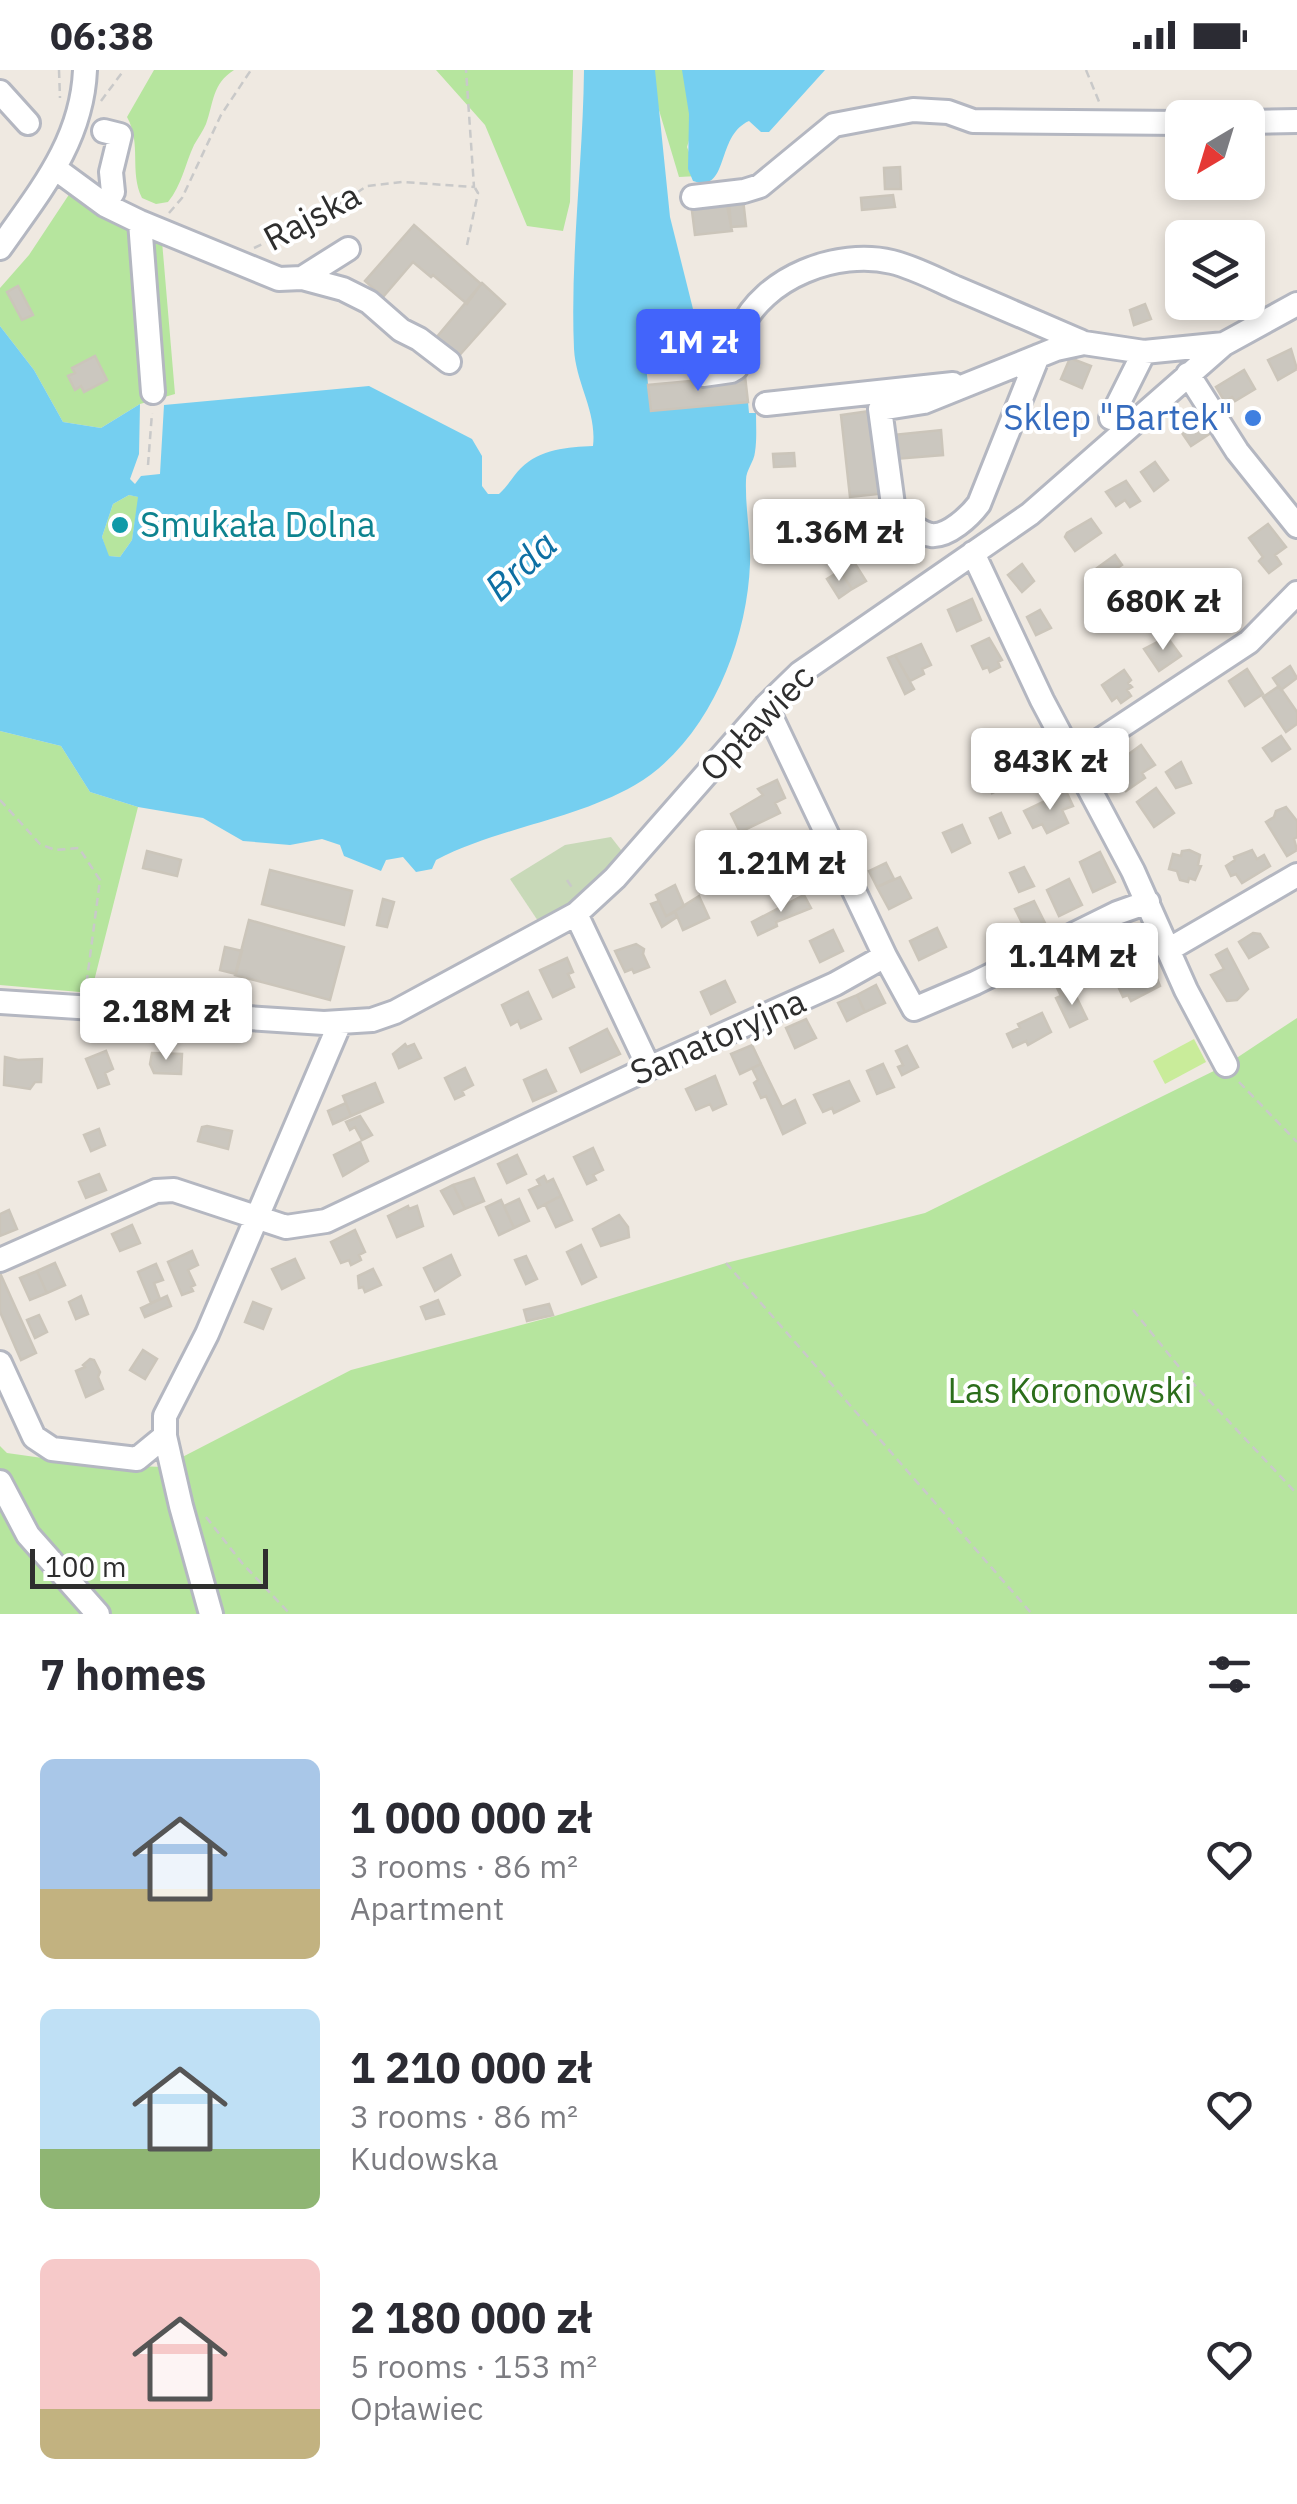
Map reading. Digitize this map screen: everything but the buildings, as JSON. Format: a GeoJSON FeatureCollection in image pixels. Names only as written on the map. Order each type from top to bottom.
{"type":"FeatureCollection","features":[{"type":"Feature","properties":{"kind":"street"},"geometry":{"type":"LineString","coordinates":[[0,248],[56,170],[74,131],[82,72]]}},
{"type":"Feature","properties":{"kind":"street"},"geometry":{"type":"LineString","coordinates":[[0,92],[28,123]]}},
{"type":"Feature","properties":{"kind":"street"},"geometry":{"type":"LineString","coordinates":[[693,196],[760,186],[834,125],[913,110],[948,112],[973,121],[1165,123]]}},
{"type":"Feature","properties":{"kind":"street"},"geometry":{"type":"LineString","coordinates":[[99,121],[120,135],[111,172],[113,192],[105,205]]}},
{"type":"Feature","properties":{"kind":"street"},"geometry":{"type":"LineString","coordinates":[[1265,122],[1297,121]]}},
{"type":"Feature","properties":{"kind":"street","name":"Rajska"},"geometry":{"type":"LineString","coordinates":[[56,170],[105,205],[218,256]]}},
{"type":"Feature","properties":{"kind":"street"},"geometry":{"type":"LineString","coordinates":[[147,225],[153,392]]}},
{"type":"Feature","properties":{"kind":"street"},"geometry":{"type":"LineString","coordinates":[[302,278],[348,249]]}},
{"type":"Feature","properties":{"kind":"street"},"geometry":{"type":"LineString","coordinates":[[218,256],[279,279],[302,278],[343,289],[369,302],[401,330],[449,362]]}},
{"type":"Feature","properties":{"kind":"street"},"geometry":{"type":"LineString","coordinates":[[704,374],[736,368],[736,343],[741,328],[772,291],[815,267],[855,260],[893,262],[1084,343],[1144,352],[1224,344]]}},
{"type":"Feature","properties":{"kind":"street","name":"Opławiec"},"geometry":{"type":"LineString","coordinates":[[0,1002],[340,1023],[372,1020],[395,1012],[576,914],[615,878],[766,706],[812,662],[1046,500],[1224,344],[1297,304]]}},
{"type":"Feature","properties":{"kind":"street"},"geometry":{"type":"LineString","coordinates":[[1038,356],[979,504],[969,518],[936,535],[894,512],[880,409],[924,402],[1038,356],[1084,343]]}},
{"type":"Feature","properties":{"kind":"street"},"geometry":{"type":"LineString","coordinates":[[1111,418],[1144,352]]}},
{"type":"Feature","properties":{"kind":"street"},"geometry":{"type":"LineString","coordinates":[[1188,374],[1237,450],[1297,526]]}},
{"type":"Feature","properties":{"kind":"street"},"geometry":{"type":"LineString","coordinates":[[766,404],[940,384],[966,385]]}},
{"type":"Feature","properties":{"kind":"street"},"geometry":{"type":"LineString","coordinates":[[973,552],[1226,1065]]}},
{"type":"Feature","properties":{"kind":"street"},"geometry":{"type":"LineString","coordinates":[[1073,758],[1249,642],[1297,593]]}},
{"type":"Feature","properties":{"kind":"street"},"geometry":{"type":"LineString","coordinates":[[766,706],[914,1009],[1148,902]]}},
{"type":"Feature","properties":{"kind":"street"},"geometry":{"type":"LineString","coordinates":[[1168,950],[1297,875]]}},
{"type":"Feature","properties":{"kind":"street"},"geometry":{"type":"LineString","coordinates":[[576,914],[649,1068]]}},
{"type":"Feature","properties":{"kind":"street","name":"Sanatoryjna"},"geometry":{"type":"LineString","coordinates":[[2,1259],[156,1191],[174,1190],[286,1228],[326,1222],[836,984],[885,956]]}},
{"type":"Feature","properties":{"kind":"street"},"geometry":{"type":"LineString","coordinates":[[210,1614],[188,1540],[165,1436],[165,1416],[258,1218],[340,1023]]}},
{"type":"Feature","properties":{"kind":"street"},"geometry":{"type":"LineString","coordinates":[[0,1363],[34,1438],[52,1449],[138,1458],[165,1436]]}},
{"type":"Feature","properties":{"kind":"street"},"geometry":{"type":"LineString","coordinates":[[0,1482],[28,1536],[98,1614]]}},
{"type":"Feature","properties":{"kind":"path"},"geometry":{"type":"LineString","coordinates":[[58,70],[61,103]]}},
{"type":"Feature","properties":{"kind":"path"},"geometry":{"type":"LineString","coordinates":[[99,121],[124,70]]}},
{"type":"Feature","properties":{"kind":"path"},"geometry":{"type":"LineString","coordinates":[[147,225],[182,198],[221,115],[252,70]]}},
{"type":"Feature","properties":{"kind":"path"},"geometry":{"type":"LineString","coordinates":[[466,70],[474,186],[478,193],[467,245]]}},
{"type":"Feature","properties":{"kind":"path"},"geometry":{"type":"LineString","coordinates":[[1086,70],[1110,122]]}},
{"type":"Feature","properties":{"kind":"path"},"geometry":{"type":"LineString","coordinates":[[58,76],[82,72]]}},
{"type":"Feature","properties":{"kind":"path","name":"Rajska"},"geometry":{"type":"LineString","coordinates":[[218,256],[246,252],[320,217],[367,186],[402,182],[474,186]]}},
{"type":"Feature","properties":{"kind":"path"},"geometry":{"type":"LineString","coordinates":[[148,466],[153,392]]}},
{"type":"Feature","properties":{"kind":"path"},"geometry":{"type":"LineString","coordinates":[[0,800],[40,844],[55,850],[79,848],[93,865],[100,880],[88,965]]}},
{"type":"Feature","properties":{"kind":"path"},"geometry":{"type":"LineString","coordinates":[[1226,1065],[1248,1095],[1297,1142]]}},
{"type":"Feature","properties":{"kind":"path"},"geometry":{"type":"LineString","coordinates":[[726,1263],[1032,1614]]}},
{"type":"Feature","properties":{"kind":"path"},"geometry":{"type":"LineString","coordinates":[[1133,1310],[1188,1378],[1297,1494]]}},
{"type":"Feature","properties":{"kind":"path"},"geometry":{"type":"LineString","coordinates":[[198,1506],[242,1563],[290,1614]]}},
{"type":"Feature","properties":{"kind":"green space"},"geometry":{"type":"Polygon","coordinates":[[[154,70],[234,70],[218,87],[206,124],[173,195],[168,202],[156,204],[142,198],[138,188],[134,137],[127,117],[154,70]]]}},
{"type":"Feature","properties":{"kind":"green space"},"geometry":{"type":"Polygon","coordinates":[[[436,70],[573,70],[570,202],[563,231],[527,226],[485,125],[436,70]]]}},
{"type":"Feature","properties":{"kind":"green space"},"geometry":{"type":"Polygon","coordinates":[[[647,70],[689,70],[696,117],[687,147],[698,176],[679,177],[647,70]]]}},
{"type":"Feature","properties":{"kind":"green space"},"geometry":{"type":"Polygon","coordinates":[[[70,193],[115,222],[162,241],[175,394],[140,404],[101,428],[63,422],[34,370],[0,326],[0,288],[29,255],[70,193]]]}},
{"type":"Feature","properties":{"kind":"green space"},"geometry":{"type":"Polygon","coordinates":[[[129,495],[139,497],[132,540],[120,557],[108,556],[102,537],[113,504],[129,495]]]}},
{"type":"Feature","properties":{"kind":"green space"},"geometry":{"type":"Polygon","coordinates":[[[0,731],[61,746],[90,792],[138,807],[91,993],[0,985],[0,731]]]}},
{"type":"Feature","properties":{"kind":"green space"},"geometry":{"type":"Polygon","coordinates":[[[611,837],[625,855],[582,898],[540,924],[510,879],[565,845],[611,837]]]}},
{"type":"Feature","properties":{"kind":"green space","name":"Las Koronowski"},"geometry":{"type":"Polygon","coordinates":[[[1297,1018],[1297,1614],[0,1614],[0,1446],[7,1453],[85,1464],[163,1467],[351,1370],[555,1316],[726,1263],[925,1213],[1226,1065],[1297,1018]]]}},
{"type":"Feature","properties":{"kind":"green space"},"geometry":{"type":"Polygon","coordinates":[[[1194,1039],[1206,1062],[1165,1084],[1153,1061],[1194,1039]]]}},
{"type":"Feature","properties":{"kind":"water","name":"Brda"},"geometry":{"type":"Polygon","coordinates":[[[584,70],[655,70],[670,217],[696,321],[698,361],[646,366],[651,411],[748,402],[749,413],[756,413],[755,452],[746,480],[750,564],[741,626],[718,689],[683,744],[660,767],[611,797],[485,839],[436,860],[432,869],[416,872],[403,857],[386,860],[381,871],[344,856],[340,845],[322,839],[290,845],[243,841],[203,818],[138,807],[90,792],[61,746],[0,731],[0,326],[34,370],[63,422],[101,428],[140,404],[139,454],[130,479],[135,484],[141,476],[160,474],[164,405],[369,386],[472,439],[482,456],[482,486],[488,494],[499,494],[521,468],[537,457],[564,448],[593,446],[592,421],[574,349],[584,70]],[[129,495],[113,504],[102,537],[109,556],[120,557],[132,540],[138,497],[129,495]]]}},
{"type":"Feature","properties":{"kind":"water"},"geometry":{"type":"Polygon","coordinates":[[[682,70],[825,70],[769,132],[761,132],[749,121],[738,128],[718,172],[705,183],[693,181],[688,169],[689,114],[682,70]]]}},
{"type":"Feature","properties":{"kind":"place","name":"Sklep \"Bartek\""},"geometry":{"type":"Point","coordinates":[1253,418]}},
{"type":"Feature","properties":{"kind":"place","name":"Smukała Dolna"},"geometry":{"type":"Point","coordinates":[120,525]}}]}
